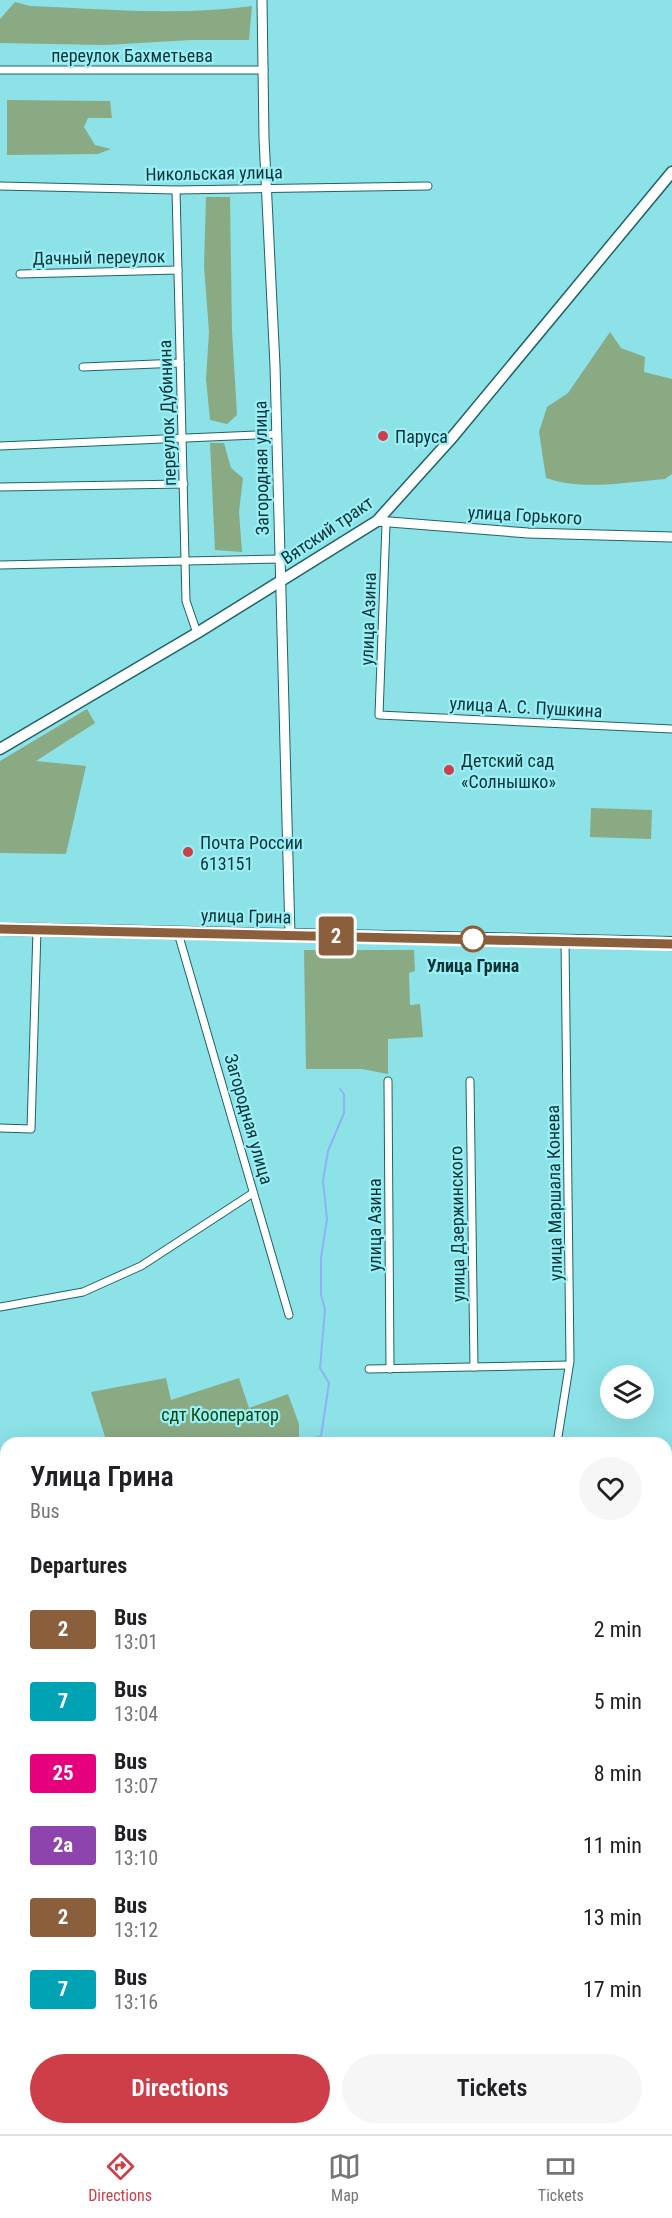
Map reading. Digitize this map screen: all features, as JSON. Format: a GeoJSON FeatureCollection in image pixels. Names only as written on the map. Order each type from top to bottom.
{"type":"FeatureCollection","features":[{"type":"Feature","properties":{"kind":"highway","name":"улица Грина"},"geometry":{"type":"LineString","coordinates":[[0,929],[672,944]]}},
{"type":"Feature","properties":{"kind":"main road","name":"Вятский тракт"},"geometry":{"type":"LineString","coordinates":[[0,750],[381,522],[672,172]]}},
{"type":"Feature","properties":{"kind":"street","name":"Загородная улица"},"geometry":{"type":"LineString","coordinates":[[262,0],[277,434],[279,582],[290,935]]}},
{"type":"Feature","properties":{"kind":"street","name":"переулок Бахметьева"},"geometry":{"type":"LineString","coordinates":[[0,70],[264,70]]}},
{"type":"Feature","properties":{"kind":"street","name":"Никольская улица"},"geometry":{"type":"LineString","coordinates":[[0,186],[176,190],[428,186]]}},
{"type":"Feature","properties":{"kind":"street","name":"переулок Дубинина"},"geometry":{"type":"LineString","coordinates":[[176,190],[184,560],[186,602],[197,633]]}},
{"type":"Feature","properties":{"kind":"street","name":"Дачный переулок"},"geometry":{"type":"LineString","coordinates":[[20,274],[178,270]]}},
{"type":"Feature","properties":{"kind":"street"},"geometry":{"type":"LineString","coordinates":[[83,367],[180,363]]}},
{"type":"Feature","properties":{"kind":"street"},"geometry":{"type":"LineString","coordinates":[[0,446],[232,434],[277,434]]}},
{"type":"Feature","properties":{"kind":"street"},"geometry":{"type":"LineString","coordinates":[[0,486],[184,484]]}},
{"type":"Feature","properties":{"kind":"street","name":"улица Горького"},"geometry":{"type":"LineString","coordinates":[[381,522],[528,532],[672,537]]}},
{"type":"Feature","properties":{"kind":"street","name":"улица Азина"},"geometry":{"type":"LineString","coordinates":[[379,715],[381,522]]}},
{"type":"Feature","properties":{"kind":"street"},"geometry":{"type":"LineString","coordinates":[[0,565],[280,559]]}},
{"type":"Feature","properties":{"kind":"street","name":"улица А. С. Пушкина"},"geometry":{"type":"LineString","coordinates":[[379,715],[672,729]]}},
{"type":"Feature","properties":{"kind":"street"},"geometry":{"type":"LineString","coordinates":[[0,1128],[31,1129],[37,930]]}},
{"type":"Feature","properties":{"kind":"street","name":"Загородная улица"},"geometry":{"type":"LineString","coordinates":[[178,933],[289,1315]]}},
{"type":"Feature","properties":{"kind":"street","name":"улица Маршала Конева"},"geometry":{"type":"LineString","coordinates":[[558,1437],[569,1365],[565,941]]}},
{"type":"Feature","properties":{"kind":"street","name":"улица Азина"},"geometry":{"type":"LineString","coordinates":[[388,1081],[390,1369]]}},
{"type":"Feature","properties":{"kind":"street","name":"улица Дзержинского"},"geometry":{"type":"LineString","coordinates":[[470,1081],[474,1367]]}},
{"type":"Feature","properties":{"kind":"street"},"geometry":{"type":"LineString","coordinates":[[0,1308],[83,1292],[141,1266],[253,1193]]}},
{"type":"Feature","properties":{"kind":"street"},"geometry":{"type":"LineString","coordinates":[[369,1369],[569,1365]]}},
{"type":"Feature","properties":{"kind":"green space"},"geometry":{"type":"Polygon","coordinates":[[[15,2],[30,6],[141,11],[197,11],[252,6],[249,40],[191,40],[105,45],[0,43],[0,19],[15,2]]]}},
{"type":"Feature","properties":{"kind":"green space"},"geometry":{"type":"Polygon","coordinates":[[[7,100],[110,101],[112,118],[88,118],[84,127],[95,145],[111,149],[98,154],[7,155],[7,100]]]}},
{"type":"Feature","properties":{"kind":"green space"},"geometry":{"type":"Polygon","coordinates":[[[206,197],[230,197],[232,331],[237,415],[227,424],[210,420],[206,379],[209,332],[204,266],[206,197]]]}},
{"type":"Feature","properties":{"kind":"green space"},"geometry":{"type":"Polygon","coordinates":[[[610,332],[621,348],[645,357],[644,372],[672,379],[672,474],[665,479],[590,485],[546,478],[539,432],[547,407],[568,393],[610,332]]]}},
{"type":"Feature","properties":{"kind":"green space"},"geometry":{"type":"Polygon","coordinates":[[[210,443],[224,443],[231,468],[243,478],[239,512],[242,552],[215,550],[210,443]]]}},
{"type":"Feature","properties":{"kind":"green space"},"geometry":{"type":"Polygon","coordinates":[[[87,709],[95,723],[36,761],[86,766],[66,854],[0,853],[0,761],[87,709]]]}},
{"type":"Feature","properties":{"kind":"green space"},"geometry":{"type":"Polygon","coordinates":[[[591,808],[652,810],[651,839],[590,837],[591,808]]]}},
{"type":"Feature","properties":{"kind":"green space"},"geometry":{"type":"Polygon","coordinates":[[[304,950],[414,950],[415,971],[409,973],[410,1005],[420,1004],[423,1037],[388,1039],[388,1074],[362,1069],[306,1069],[304,950]]]}},
{"type":"Feature","properties":{"kind":"green space","name":"сдт Кооператор"},"geometry":{"type":"Polygon","coordinates":[[[166,1378],[171,1400],[239,1378],[249,1408],[288,1394],[299,1424],[299,1437],[105,1437],[91,1392],[166,1378]]]}},
{"type":"Feature","properties":{"kind":"waterway"},"geometry":{"type":"LineString","coordinates":[[318,1437],[321,1436],[329,1383],[320,1368],[325,1309],[321,1295],[321,1258],[327,1219],[323,1181],[328,1151],[344,1113],[344,1094],[340,1089]]}},
{"type":"Feature","properties":{"kind":"bus line","name":"2"},"geometry":{"type":"LineString","coordinates":[[0,929],[672,944]]}},
{"type":"Feature","properties":{"kind":"place","name":"Паруса"},"geometry":{"type":"Point","coordinates":[383,436]}},
{"type":"Feature","properties":{"kind":"place","name":"Детский сад «Солнышко»"},"geometry":{"type":"Point","coordinates":[449,770]}},
{"type":"Feature","properties":{"kind":"place","name":"Почта России 613151"},"geometry":{"type":"Point","coordinates":[188,852]}},
{"type":"Feature","properties":{"kind":"place","name":"Улица Грина"},"geometry":{"type":"Point","coordinates":[473,939]}}]}
